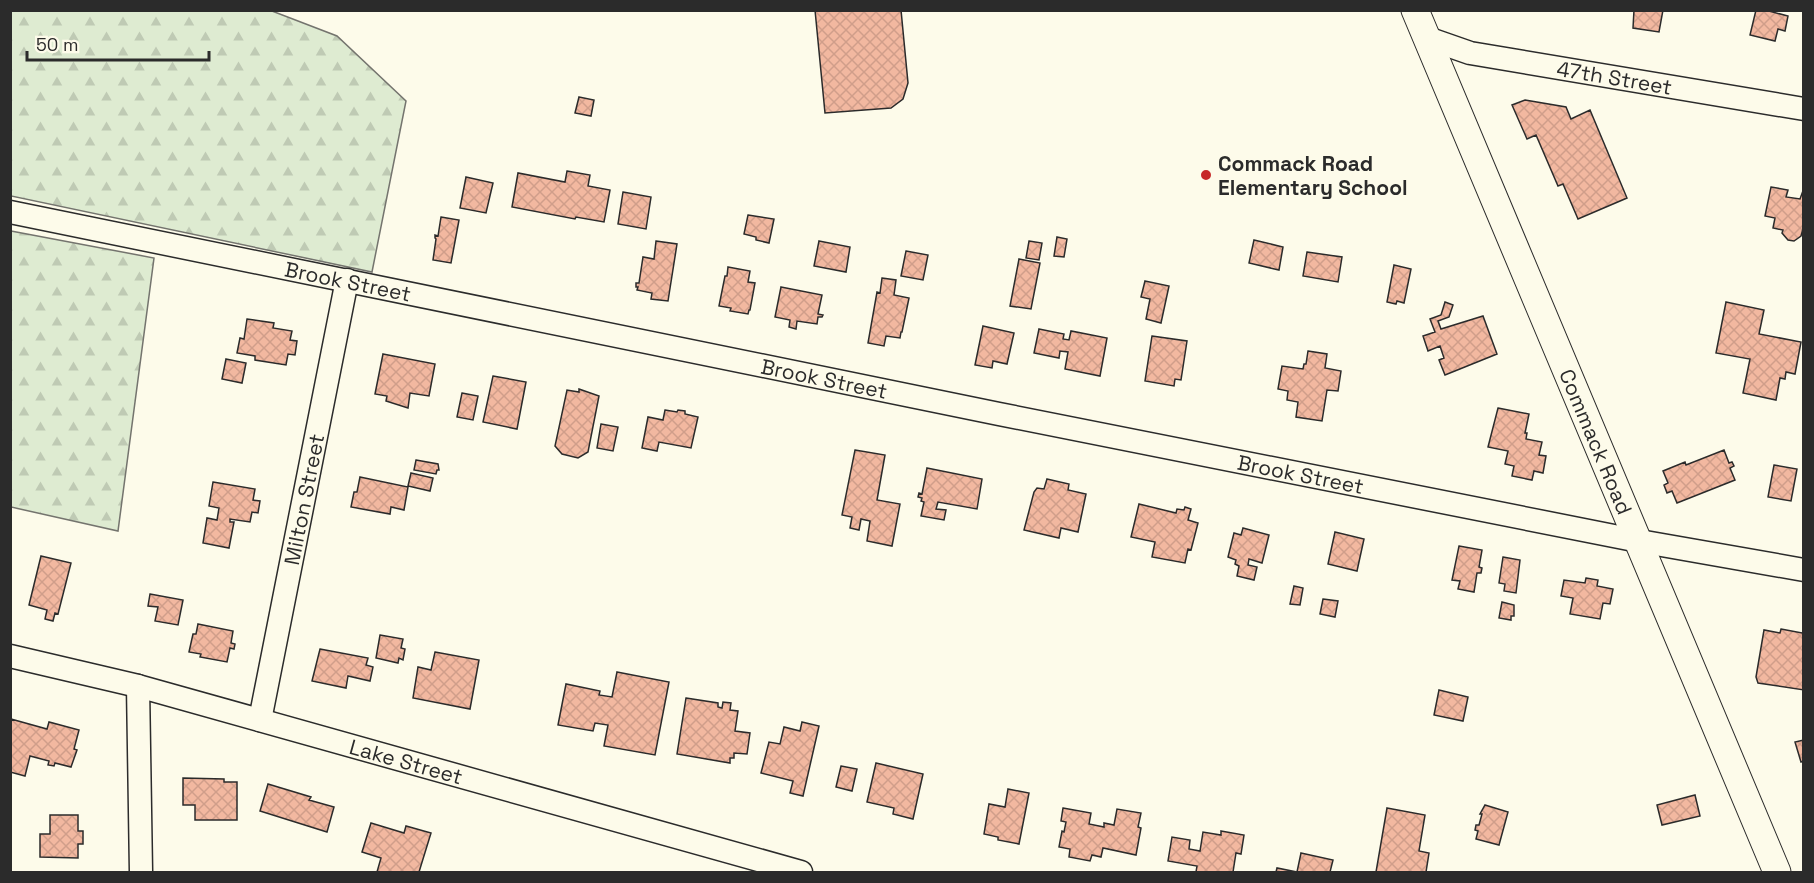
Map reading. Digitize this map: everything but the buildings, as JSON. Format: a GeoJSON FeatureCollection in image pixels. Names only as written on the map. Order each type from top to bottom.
{"type":"FeatureCollection","features":[{"type":"Feature","properties":{"kind":"street","name":"Commack Road"},"geometry":{"type":"LineString","coordinates":[[1415,10],[1777,873]]}},
{"type":"Feature","properties":{"kind":"street","name":"47th Street"},"geometry":{"type":"LineString","coordinates":[[1427,38],[1470,52],[1803,109]]}},
{"type":"Feature","properties":{"kind":"street","name":"Brook Street"},"geometry":{"type":"LineString","coordinates":[[10,212],[999,414],[1639,541],[1803,570]]}},
{"type":"Feature","properties":{"kind":"street","name":"Milton Street"},"geometry":{"type":"LineString","coordinates":[[260,720],[347,280]]}},
{"type":"Feature","properties":{"kind":"street","name":"Lake Street"},"geometry":{"type":"LineString","coordinates":[[10,656],[138,686],[801,873]]}},
{"type":"Feature","properties":{"kind":"street"},"geometry":{"type":"LineString","coordinates":[[138,686],[141,873]]}},
{"type":"Feature","properties":{"kind":"green space"},"geometry":{"type":"Polygon","coordinates":[[[11,10],[272,11],[337,36],[406,101],[372,272],[11,196],[11,10]]]}},
{"type":"Feature","properties":{"kind":"green space"},"geometry":{"type":"Polygon","coordinates":[[[11,231],[154,258],[118,531],[11,507],[11,231]]]}},
{"type":"Feature","properties":{"kind":"place","name":"Commack Road Elementary School"},"geometry":{"type":"Point","coordinates":[1206,175]}}]}
